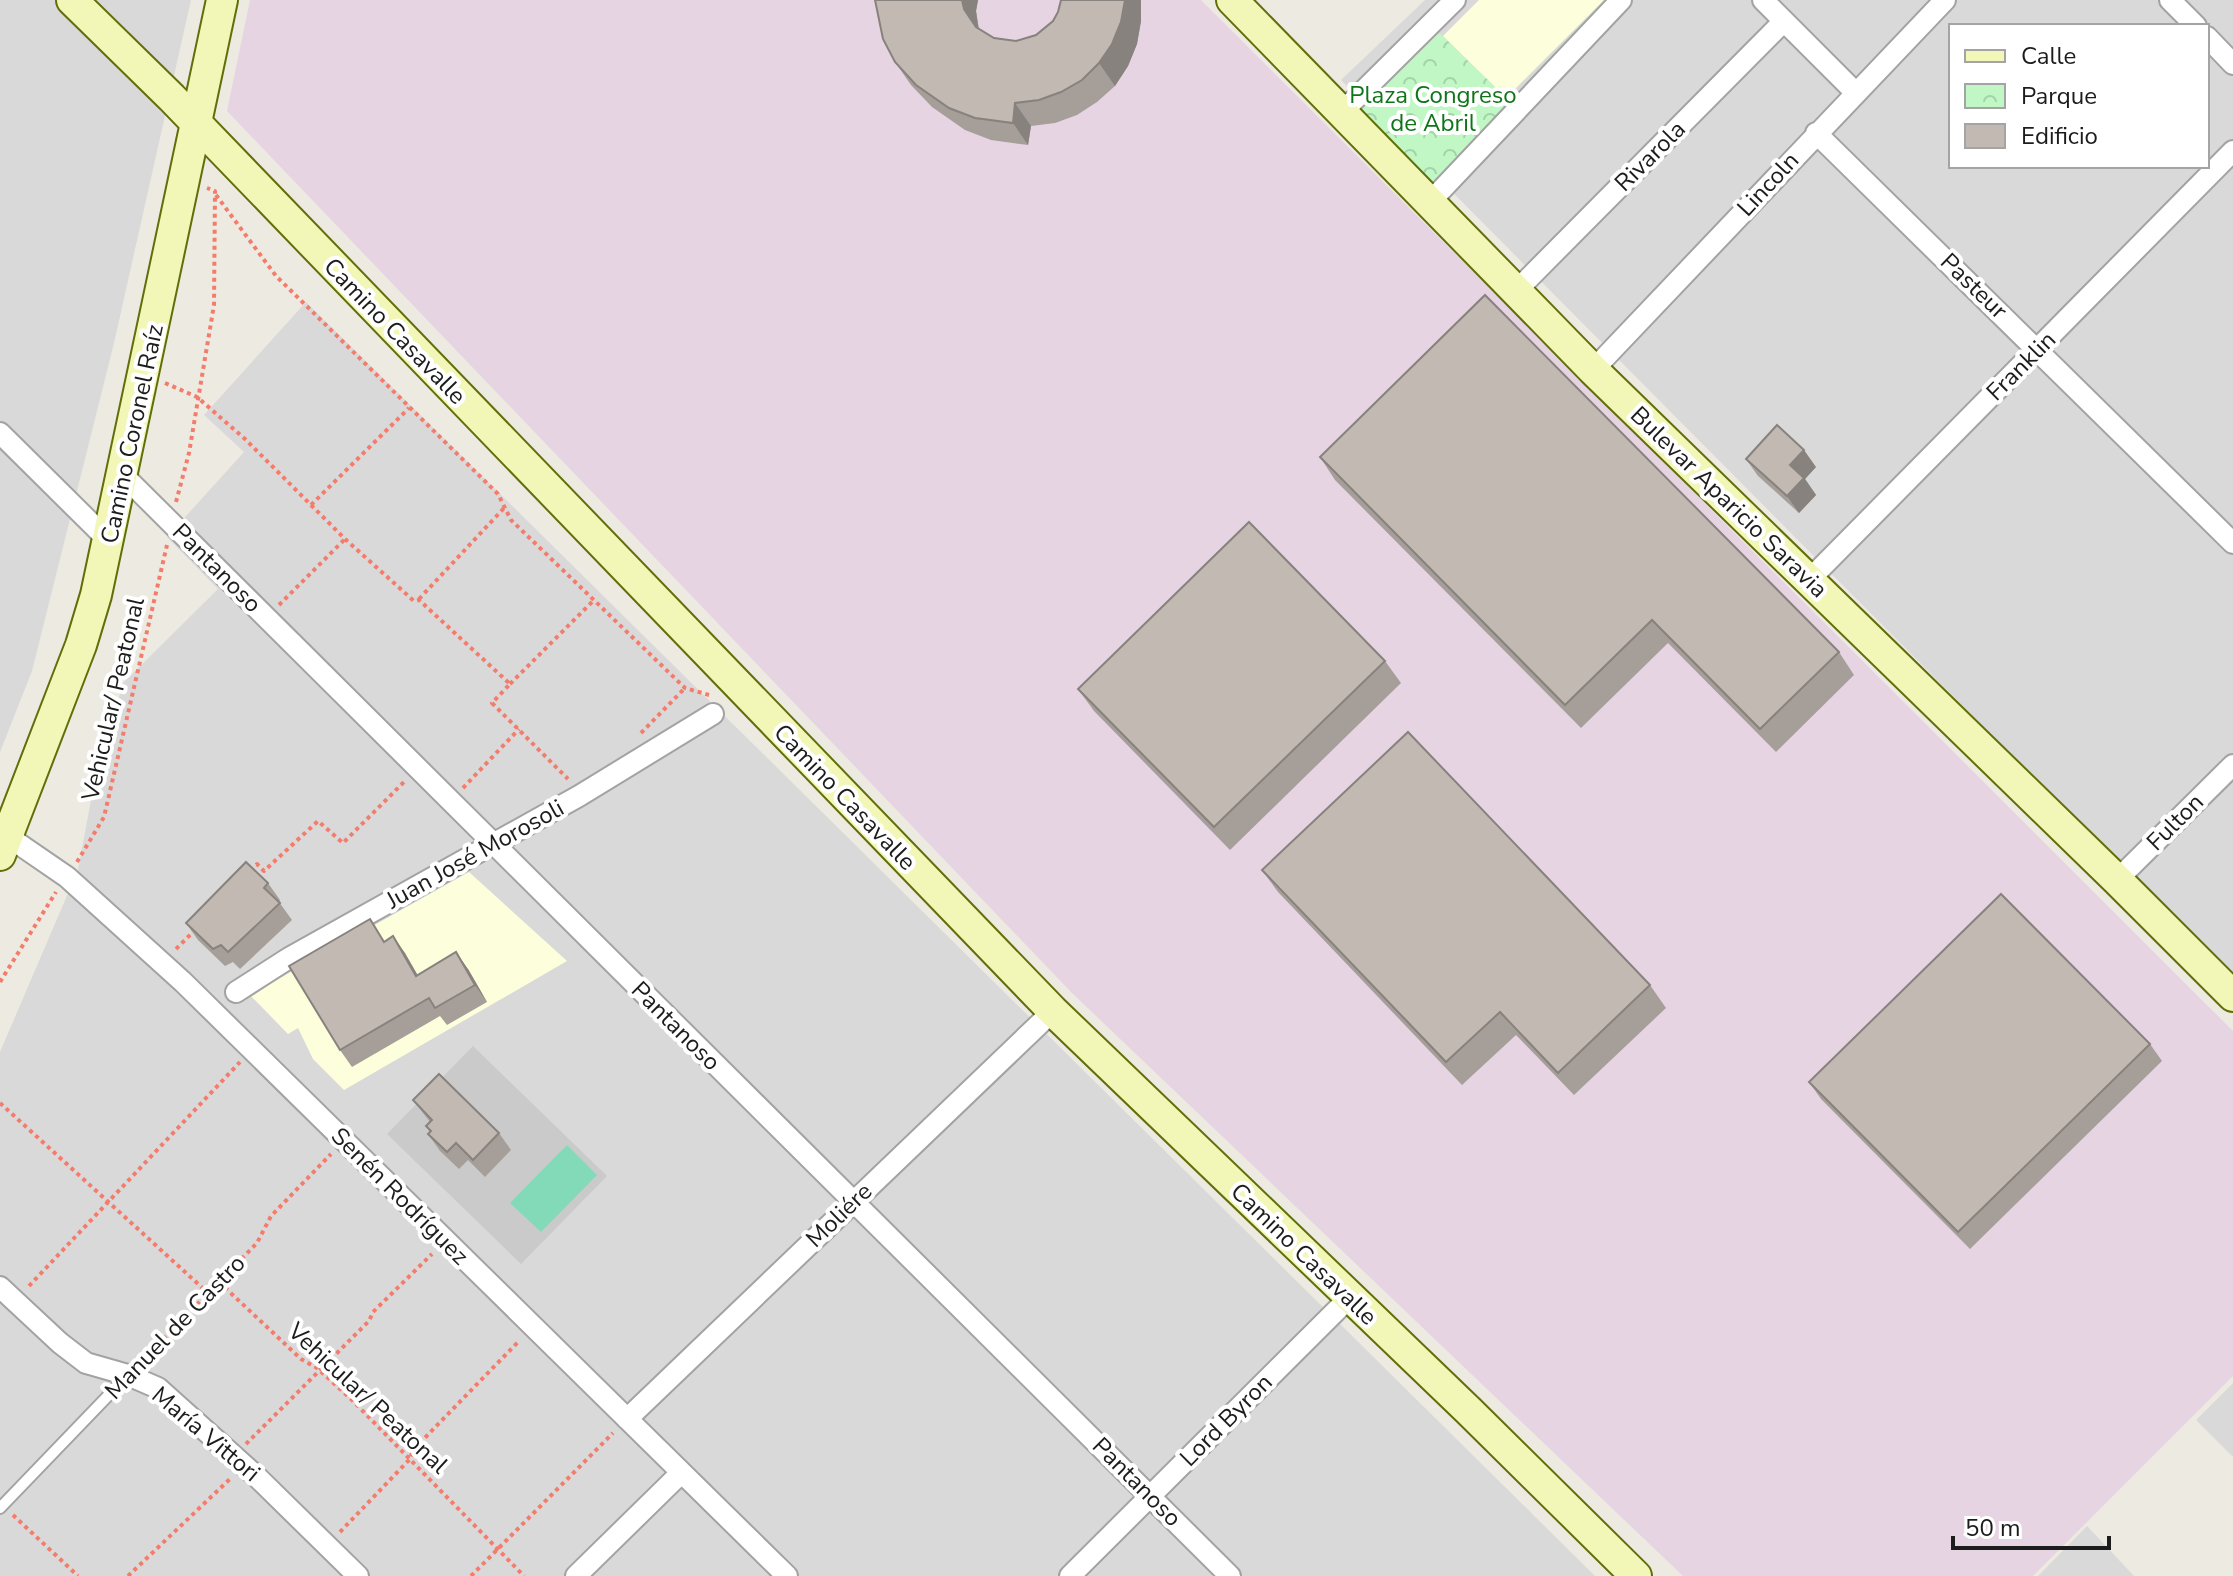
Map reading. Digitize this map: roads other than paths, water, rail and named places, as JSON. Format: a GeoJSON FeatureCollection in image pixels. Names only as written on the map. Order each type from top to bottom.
{"type":"FeatureCollection","features":[{"type":"Feature","properties":{"kind":"street","name":"Camino Casavalle"},"geometry":{"type":"LineString","coordinates":[[72,0],[196,124],[1053,1011],[1636,1576]]}},
{"type":"Feature","properties":{"kind":"street","name":"Camino Coronel Raíz"},"geometry":{"type":"LineString","coordinates":[[2,841],[81,645],[109,541],[222,0]]}},
{"type":"Feature","properties":{"kind":"street","name":"Bulevar Aparicio Saravia"},"geometry":{"type":"LineString","coordinates":[[1232,0],[1593,370],[2233,996]]}},
{"type":"Feature","properties":{"kind":"street"},"geometry":{"type":"LineString","coordinates":[[1341,113],[1455,0]]}},
{"type":"Feature","properties":{"kind":"street"},"geometry":{"type":"LineString","coordinates":[[1429,203],[1621,0]]}},
{"type":"Feature","properties":{"kind":"street"},"geometry":{"type":"LineString","coordinates":[[1763,0],[1855,92]]}},
{"type":"Feature","properties":{"kind":"street","name":"Lincoln"},"geometry":{"type":"LineString","coordinates":[[1593,370],[1945,0]]}},
{"type":"Feature","properties":{"kind":"street"},"geometry":{"type":"LineString","coordinates":[[2170,0],[2194,24]]}},
{"type":"Feature","properties":{"kind":"street","name":"Rivarola"},"geometry":{"type":"LineString","coordinates":[[1516,291],[1784,21]]}},
{"type":"Feature","properties":{"kind":"street"},"geometry":{"type":"LineString","coordinates":[[2209,39],[2233,64]]}},
{"type":"Feature","properties":{"kind":"street","name":"Pasteur"},"geometry":{"type":"LineString","coordinates":[[1816,133],[2233,543]]}},
{"type":"Feature","properties":{"kind":"street","name":"Franklin"},"geometry":{"type":"LineString","coordinates":[[1809,580],[2233,151]]}},
{"type":"Feature","properties":{"kind":"street"},"geometry":{"type":"LineString","coordinates":[[0,433],[109,541]]}},
{"type":"Feature","properties":{"kind":"street","name":"Pantanoso"},"geometry":{"type":"LineString","coordinates":[[123,475],[1230,1576]]}},
{"type":"Feature","properties":{"kind":"street","name":"Juan José Morosoli"},"geometry":{"type":"LineString","coordinates":[[236,992],[289,958],[579,796],[712,704]]}},
{"type":"Feature","properties":{"kind":"street","name":"Fulton"},"geometry":{"type":"LineString","coordinates":[[2117,880],[2233,765]]}},
{"type":"Feature","properties":{"kind":"street","name":"Senén Rodríguez"},"geometry":{"type":"LineString","coordinates":[[2,841],[67,877],[163,963],[787,1576]]}},
{"type":"Feature","properties":{"kind":"street","name":"Moliére"},"geometry":{"type":"LineString","coordinates":[[627,1419],[1053,1011]]}},
{"type":"Feature","properties":{"kind":"street","name":"María Vittori"},"geometry":{"type":"LineString","coordinates":[[8,1294],[86,1363],[128,1375],[158,1388],[239,1460],[358,1576]]}},
{"type":"Feature","properties":{"kind":"street","name":"Lord Byron"},"geometry":{"type":"LineString","coordinates":[[1070,1576],[1349,1298]]}},
{"type":"Feature","properties":{"kind":"street"},"geometry":{"type":"LineString","coordinates":[[576,1576],[681,1473]]}},
{"type":"Feature","properties":{"kind":"lane","name":"Manuel de Castro"},"geometry":{"type":"LineString","coordinates":[[1,1507],[128,1375]]}},
{"type":"Feature","properties":{"kind":"park label","name":"Plaza Congreso de Abril"},"geometry":{"type":"Point","coordinates":[1433,109]}}]}
